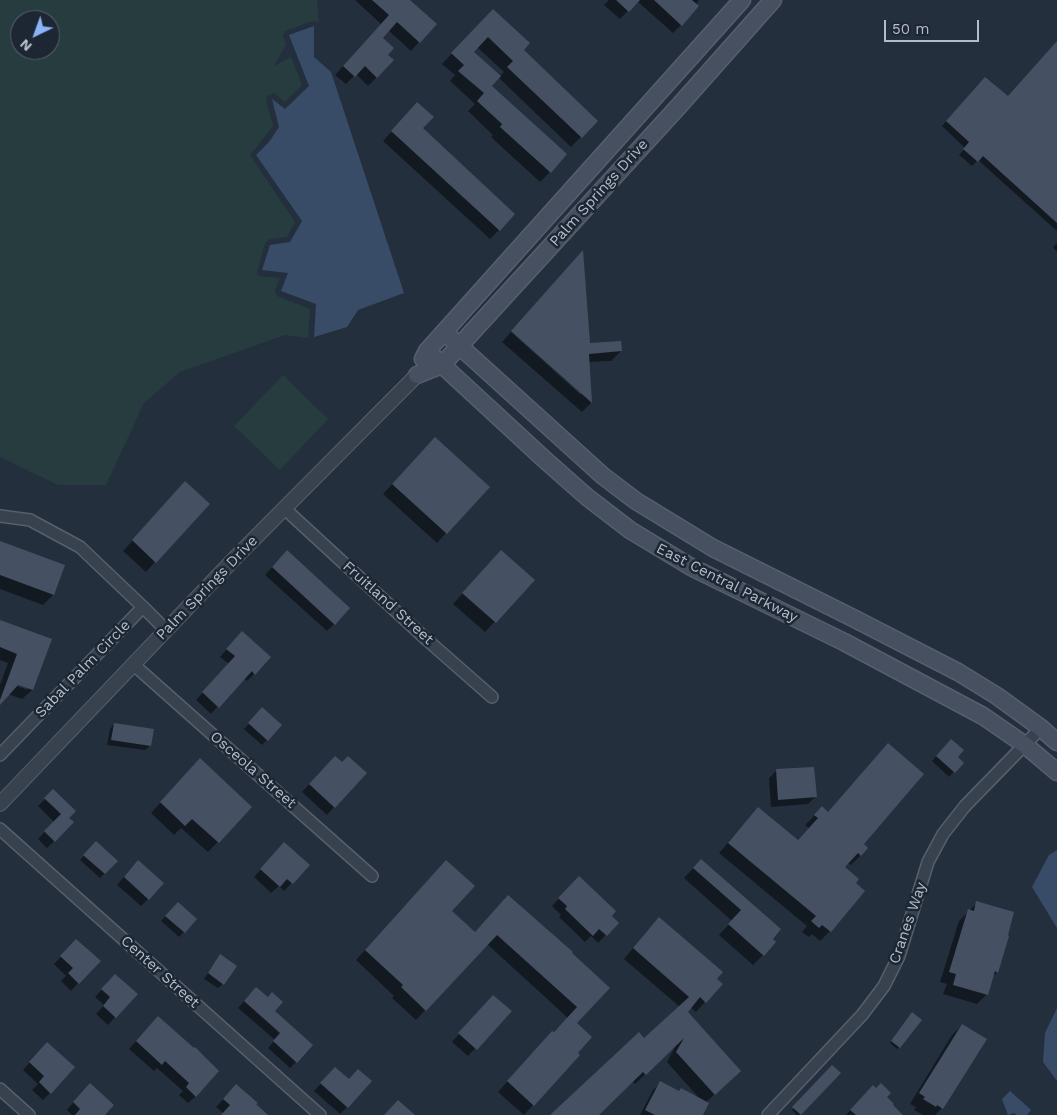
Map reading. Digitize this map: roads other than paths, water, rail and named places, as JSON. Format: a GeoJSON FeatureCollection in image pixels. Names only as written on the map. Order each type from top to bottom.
{"type":"FeatureCollection","features":[{"type":"Feature","properties":{"kind":"main road","name":"Palm Springs Drive"},"geometry":{"type":"LineString","coordinates":[[417,375],[427,351],[742,0]]}},
{"type":"Feature","properties":{"kind":"main road","name":"Palm Springs Drive"},"geometry":{"type":"LineString","coordinates":[[417,375],[442,365],[773,0]]}},
{"type":"Feature","properties":{"kind":"main road","name":"East Central Parkway"},"geometry":{"type":"LineString","coordinates":[[444,332],[590,464],[636,502],[713,548],[958,672],[997,696],[1057,742]]}},
{"type":"Feature","properties":{"kind":"main road","name":"East Central Parkway"},"geometry":{"type":"LineString","coordinates":[[427,351],[566,478],[630,530],[691,567],[844,642],[983,716],[1025,745],[1057,772]]}},
{"type":"Feature","properties":{"kind":"street","name":"Palm Springs Drive"},"geometry":{"type":"LineString","coordinates":[[0,804],[166,630],[417,375]]}},
{"type":"Feature","properties":{"kind":"street","name":"Fruitland Street"},"geometry":{"type":"LineString","coordinates":[[285,509],[492,697]]}},
{"type":"Feature","properties":{"kind":"street"},"geometry":{"type":"LineString","coordinates":[[0,516],[30,520],[80,547],[143,607]]}},
{"type":"Feature","properties":{"kind":"street","name":"Sabal Palm Circle"},"geometry":{"type":"LineString","coordinates":[[0,755],[143,607],[166,630]]}},
{"type":"Feature","properties":{"kind":"street","name":"Osceola Street"},"geometry":{"type":"LineString","coordinates":[[134,665],[372,876]]}},
{"type":"Feature","properties":{"kind":"street","name":"Cranes Way"},"geometry":{"type":"LineString","coordinates":[[768,1115],[862,1015],[884,986],[899,956],[928,862],[943,834],[965,806],[1041,728]]}},
{"type":"Feature","properties":{"kind":"street","name":"Center Street"},"geometry":{"type":"LineString","coordinates":[[0,829],[320,1115]]}},
{"type":"Feature","properties":{"kind":"street"},"geometry":{"type":"LineString","coordinates":[[0,1089],[29,1115]]}},
{"type":"Feature","properties":{"kind":"water"},"geometry":{"type":"Polygon","coordinates":[[[314,26],[314,57],[331,72],[404,293],[358,310],[347,327],[314,337],[316,304],[281,291],[288,273],[262,270],[270,245],[290,242],[302,221],[256,155],[269,142],[279,127],[272,99],[285,109],[309,86],[289,35],[314,26]]]}},
{"type":"Feature","properties":{"kind":"water"},"geometry":{"type":"Polygon","coordinates":[[[1057,850],[1057,928],[1032,887],[1049,855],[1057,850]]]}},
{"type":"Feature","properties":{"kind":"water"},"geometry":{"type":"Polygon","coordinates":[[[1057,1008],[1057,1081],[1043,1062],[1045,1033],[1057,1008]]]}},
{"type":"Feature","properties":{"kind":"water"},"geometry":{"type":"Polygon","coordinates":[[[1010,1091],[1031,1110],[1027,1115],[1017,1115],[1014,1113],[1008,1115],[1002,1099],[1010,1091]]]}}]}
